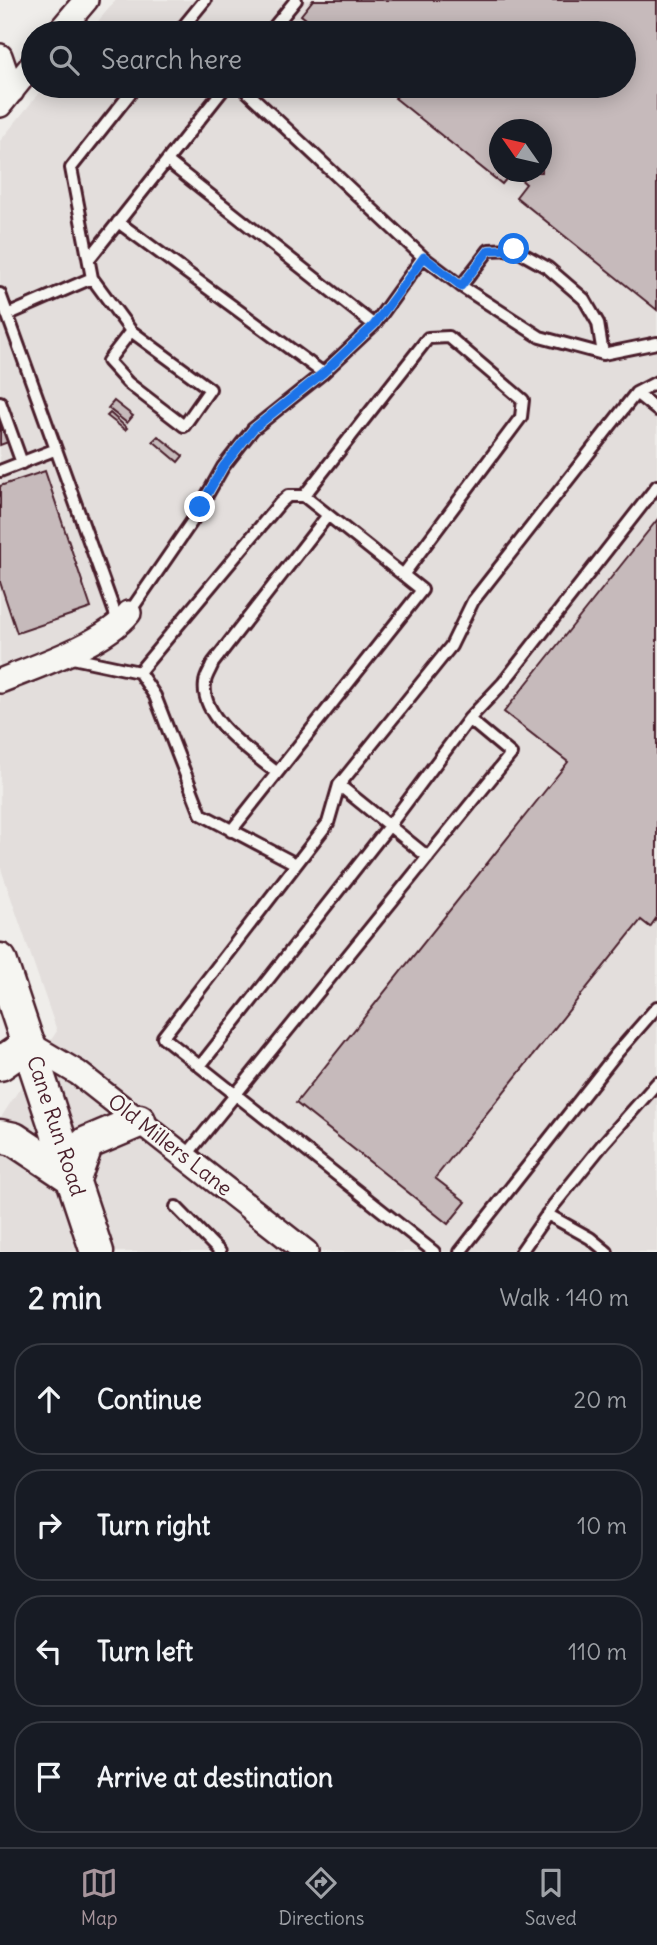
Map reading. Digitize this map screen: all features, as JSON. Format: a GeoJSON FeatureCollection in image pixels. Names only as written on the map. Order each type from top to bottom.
{"type":"FeatureCollection","features":[{"type":"Feature","properties":{"kind":"main road","name":"Cane Run Road"},"geometry":{"type":"LineString","coordinates":[[2,970],[97,1252]]}},
{"type":"Feature","properties":{"kind":"main road"},"geometry":{"type":"LineString","coordinates":[[0,1064],[29,1044]]}},
{"type":"Feature","properties":{"kind":"main road"},"geometry":{"type":"LineString","coordinates":[[0,1136],[15,1139],[74,1180],[87,1143],[139,1121]]}},
{"type":"Feature","properties":{"kind":"street"},"geometry":{"type":"LineString","coordinates":[[68,21],[86,0]]}},
{"type":"Feature","properties":{"kind":"street"},"geometry":{"type":"LineString","coordinates":[[0,56],[6,98]]}},
{"type":"Feature","properties":{"kind":"street"},"geometry":{"type":"LineString","coordinates":[[6,98],[21,79]]}},
{"type":"Feature","properties":{"kind":"street"},"geometry":{"type":"LineString","coordinates":[[0,681],[62,656],[124,619]]}},
{"type":"Feature","properties":{"kind":"street","name":"Old Millers Lane"},"geometry":{"type":"LineString","coordinates":[[29,1044],[78,1073],[306,1252]]}},
{"type":"Feature","properties":{"kind":"lane"},"geometry":{"type":"LineString","coordinates":[[188,21],[205,0]]}},
{"type":"Feature","properties":{"kind":"lane"},"geometry":{"type":"LineString","coordinates":[[279,21],[296,0]]}},
{"type":"Feature","properties":{"kind":"lane"},"geometry":{"type":"LineString","coordinates":[[126,98],[71,167],[92,278],[131,331],[150,351],[210,389],[184,426],[152,394],[108,361],[131,331]]}},
{"type":"Feature","properties":{"kind":"lane"},"geometry":{"type":"LineString","coordinates":[[89,259],[217,98]]}},
{"type":"Feature","properties":{"kind":"lane"},"geometry":{"type":"LineString","coordinates":[[254,98],[424,257],[461,286],[540,338],[603,354],[657,343]]}},
{"type":"Feature","properties":{"kind":"lane"},"geometry":{"type":"LineString","coordinates":[[167,161],[374,325]]}},
{"type":"Feature","properties":{"kind":"lane"},"geometry":{"type":"LineString","coordinates":[[118,222],[323,373]]}},
{"type":"Feature","properties":{"kind":"lane"},"geometry":{"type":"LineString","coordinates":[[461,286],[489,250],[514,249],[548,268],[584,299],[598,323],[603,354]]}},
{"type":"Feature","properties":{"kind":"lane"},"geometry":{"type":"LineString","coordinates":[[124,619],[193,520],[223,467],[253,429],[323,373],[374,325],[424,257]]}},
{"type":"Feature","properties":{"kind":"lane"},"geometry":{"type":"LineString","coordinates":[[7,315],[92,278]]}},
{"type":"Feature","properties":{"kind":"lane"},"geometry":{"type":"LineString","coordinates":[[0,294],[54,450],[124,619]]}},
{"type":"Feature","properties":{"kind":"lane"},"geometry":{"type":"LineString","coordinates":[[303,496],[428,338],[449,337],[523,400],[521,417],[403,575]]}},
{"type":"Feature","properties":{"kind":"lane"},"geometry":{"type":"LineString","coordinates":[[434,1252],[163,1037],[328,823],[339,785],[451,646],[473,601],[636,393],[657,382]]}},
{"type":"Feature","properties":{"kind":"lane"},"geometry":{"type":"LineString","coordinates":[[636,393],[657,410]]}},
{"type":"Feature","properties":{"kind":"lane"},"geometry":{"type":"LineString","coordinates":[[0,402],[22,463]]}},
{"type":"Feature","properties":{"kind":"lane"},"geometry":{"type":"LineString","coordinates":[[0,471],[54,450]]}},
{"type":"Feature","properties":{"kind":"lane"},"geometry":{"type":"LineString","coordinates":[[200,1066],[389,826],[469,719],[503,683],[657,486]]}},
{"type":"Feature","properties":{"kind":"lane"},"geometry":{"type":"LineString","coordinates":[[138,672],[288,496],[303,496],[422,590],[231,831]]}},
{"type":"Feature","properties":{"kind":"lane"},"geometry":{"type":"LineString","coordinates":[[277,773],[221,727],[209,705],[204,683],[214,663],[328,515]]}},
{"type":"Feature","properties":{"kind":"lane"},"geometry":{"type":"LineString","coordinates":[[62,656],[138,672],[155,696],[201,814],[296,864]]}},
{"type":"Feature","properties":{"kind":"lane"},"geometry":{"type":"LineString","coordinates":[[185,1157],[511,754],[469,719]]}},
{"type":"Feature","properties":{"kind":"lane"},"geometry":{"type":"LineString","coordinates":[[339,785],[428,857]]}},
{"type":"Feature","properties":{"kind":"lane"},"geometry":{"type":"LineString","coordinates":[[460,1252],[607,1065],[657,1007]]}},
{"type":"Feature","properties":{"kind":"lane"},"geometry":{"type":"LineString","coordinates":[[521,1252],[547,1214],[603,1144],[657,1083]]}},
{"type":"Feature","properties":{"kind":"lane"},"geometry":{"type":"LineString","coordinates":[[176,1207],[220,1252]]}},
{"type":"Feature","properties":{"kind":"lane"},"geometry":{"type":"LineString","coordinates":[[547,1214],[590,1238],[607,1252]]}},
{"type":"Feature","properties":{"kind":"shaded area"},"geometry":{"type":"Polygon","coordinates":[[[116,0],[657,0],[657,1252],[0,1252],[0,1119],[57,1031],[0,866],[0,141],[35,98],[636,98],[636,21],[98,21],[116,0]]]}},
{"type":"Feature","properties":{"kind":"building"},"geometry":{"type":"Polygon","coordinates":[[[313,0],[657,0],[657,310],[516,197],[526,184],[524,182],[552,182],[552,119],[489,119],[489,174],[395,98],[636,98],[636,21],[309,21],[301,15],[313,0]]]}},
{"type":"Feature","properties":{"kind":"building"},"geometry":{"type":"Polygon","coordinates":[[[114,401],[133,416],[127,423],[108,408],[114,401]]]}},
{"type":"Feature","properties":{"kind":"building"},"geometry":{"type":"Polygon","coordinates":[[[0,411],[11,441],[0,445],[0,411]]]}},
{"type":"Feature","properties":{"kind":"building"},"geometry":{"type":"Polygon","coordinates":[[[110,413],[127,428],[125,430],[107,416],[110,413]]]}},
{"type":"Feature","properties":{"kind":"building"},"geometry":{"type":"Polygon","coordinates":[[[158,436],[183,456],[178,462],[153,441],[158,436]]]}},
{"type":"Feature","properties":{"kind":"building"},"geometry":{"type":"Polygon","coordinates":[[[45,471],[91,608],[17,633],[0,582],[0,486],[45,471]]]}},
{"type":"Feature","properties":{"kind":"building"},"geometry":{"type":"Polygon","coordinates":[[[657,520],[657,917],[650,927],[641,920],[435,1178],[466,1202],[448,1224],[296,1103],[568,762],[504,712],[657,520]]]}},
{"type":"Feature","properties":{"kind":"route"},"geometry":{"type":"LineString","coordinates":[[200,507],[223,467],[253,429],[323,373],[374,325],[424,257],[461,286],[489,250],[514,249]]}}]}
